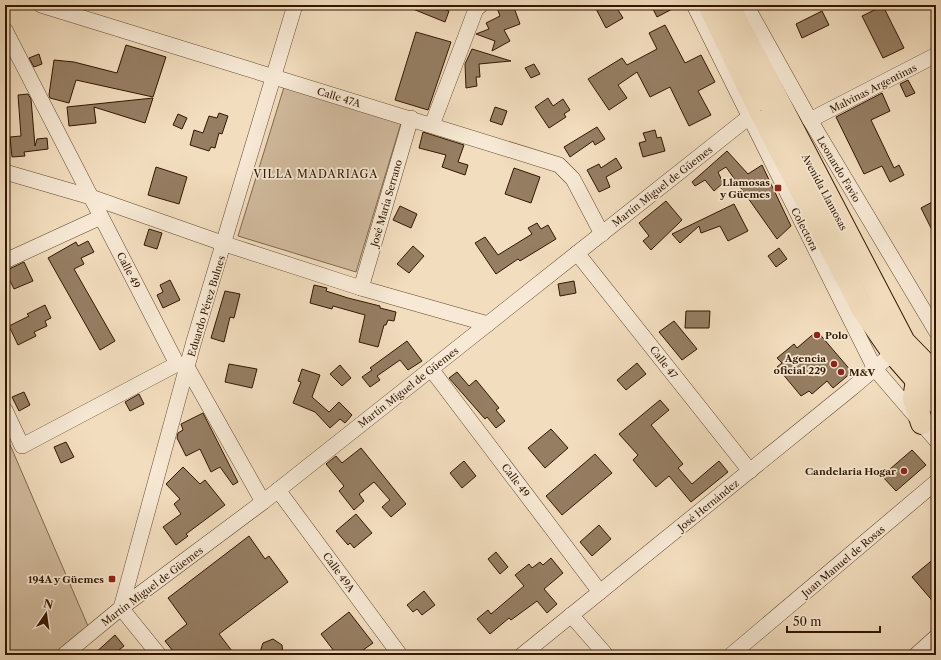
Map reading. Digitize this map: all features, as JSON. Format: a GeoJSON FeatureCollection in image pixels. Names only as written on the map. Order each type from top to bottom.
{"type":"FeatureCollection","features":[{"type":"Feature","properties":{"kind":"highway","name":"Avenida Llamosas"},"geometry":{"type":"LineString","coordinates":[[709,5],[760,111],[862,308],[893,353],[929,375]]}},
{"type":"Feature","properties":{"kind":"highway","name":"Avenida Llamosas"},"geometry":{"type":"LineString","coordinates":[[728,5],[904,342],[929,375],[936,402]]}},
{"type":"Feature","properties":{"kind":"highway"},"geometry":{"type":"LineString","coordinates":[[922,423],[914,399],[929,375]]}},
{"type":"Feature","properties":{"kind":"street","name":"Calle 47A"},"geometry":{"type":"LineString","coordinates":[[41,5],[559,164],[573,179],[602,234]]}},
{"type":"Feature","properties":{"kind":"street","name":"Eduardo Pérez Bulnes"},"geometry":{"type":"LineString","coordinates":[[121,608],[182,366],[225,244],[295,5]]}},
{"type":"Feature","properties":{"kind":"street"},"geometry":{"type":"LineString","coordinates":[[432,125],[476,9],[481,5]]}},
{"type":"Feature","properties":{"kind":"street","name":"Colectora"},"geometry":{"type":"LineString","coordinates":[[694,5],[875,369],[936,440]]}},
{"type":"Feature","properties":{"kind":"street","name":"Leonardo Favio"},"geometry":{"type":"LineString","coordinates":[[746,5],[810,120],[936,331]]}},
{"type":"Feature","properties":{"kind":"street","name":"Calle 49"},"geometry":{"type":"LineString","coordinates":[[5,30],[101,217],[182,366],[263,502]]}},
{"type":"Feature","properties":{"kind":"street","name":"Malvinas Argentinas"},"geometry":{"type":"LineString","coordinates":[[810,120],[936,55]]}},
{"type":"Feature","properties":{"kind":"street","name":"Martín Miguel de Güemes"},"geometry":{"type":"LineString","coordinates":[[64,655],[121,608],[263,502],[749,117]]}},
{"type":"Feature","properties":{"kind":"street","name":"José María Serrano"},"geometry":{"type":"LineString","coordinates":[[361,288],[410,118]]}},
{"type":"Feature","properties":{"kind":"street"},"geometry":{"type":"LineString","coordinates":[[5,172],[91,197],[225,244],[361,288],[488,324]]}},
{"type":"Feature","properties":{"kind":"street"},"geometry":{"type":"LineString","coordinates":[[5,261],[101,217]]}},
{"type":"Feature","properties":{"kind":"street","name":"Calle 47"},"geometry":{"type":"LineString","coordinates":[[577,253],[750,471]]}},
{"type":"Feature","properties":{"kind":"street","name":"José Hernández"},"geometry":{"type":"LineString","coordinates":[[522,655],[750,471],[893,353]]}},
{"type":"Feature","properties":{"kind":"street"},"geometry":{"type":"LineString","coordinates":[[5,410],[22,446],[182,366]]}},
{"type":"Feature","properties":{"kind":"street","name":"Calle 49"},"geometry":{"type":"LineString","coordinates":[[431,369],[600,592]]}},
{"type":"Feature","properties":{"kind":"street","name":"Juan Manuel de Rosas"},"geometry":{"type":"LineString","coordinates":[[731,655],[936,482]]}},
{"type":"Feature","properties":{"kind":"street","name":"Calle 49A"},"geometry":{"type":"LineString","coordinates":[[278,490],[400,655]]}},
{"type":"Feature","properties":{"kind":"street"},"geometry":{"type":"LineString","coordinates":[[121,608],[159,655]]}},
{"type":"Feature","properties":{"kind":"street"},"geometry":{"type":"LineString","coordinates":[[571,615],[606,655]]}},
{"type":"Feature","properties":{"kind":"street"},"geometry":{"type":"LineString","coordinates":[[916,655],[936,637]]}},
{"type":"Feature","properties":{"kind":"shaded area"},"geometry":{"type":"Polygon","coordinates":[[[284,87],[401,123],[356,272],[238,236],[284,87]]]}},
{"type":"Feature","properties":{"kind":"shaded area"},"geometry":{"type":"Polygon","coordinates":[[[5,433],[88,626],[53,655],[5,655],[5,433]]]}},
{"type":"Feature","properties":{"kind":"building"},"geometry":{"type":"Polygon","coordinates":[[[403,5],[433,5],[449,11],[445,22],[403,5]]]}},
{"type":"Feature","properties":{"kind":"building"},"geometry":{"type":"Polygon","coordinates":[[[496,5],[513,5],[520,24],[504,30],[510,41],[492,51],[495,41],[476,34],[489,29],[486,23],[500,16],[496,5]]]}},
{"type":"Feature","properties":{"kind":"building"},"geometry":{"type":"Polygon","coordinates":[[[594,5],[615,5],[623,18],[606,28],[594,5]]]}},
{"type":"Feature","properties":{"kind":"building"},"geometry":{"type":"Polygon","coordinates":[[[651,5],[680,5],[657,17],[651,5]]]}},
{"type":"Feature","properties":{"kind":"building"},"geometry":{"type":"Polygon","coordinates":[[[883,6],[904,48],[883,58],[862,16],[883,6]]]}},
{"type":"Feature","properties":{"kind":"building"},"geometry":{"type":"Polygon","coordinates":[[[822,11],[829,25],[802,38],[796,24],[822,11]]]}},
{"type":"Feature","properties":{"kind":"building"},"geometry":{"type":"Polygon","coordinates":[[[665,25],[685,63],[701,55],[715,82],[698,91],[711,115],[689,126],[670,87],[650,97],[637,72],[618,85],[627,98],[609,110],[588,79],[622,58],[627,65],[657,49],[649,33],[665,25]]]}},
{"type":"Feature","properties":{"kind":"building"},"geometry":{"type":"Polygon","coordinates":[[[416,32],[451,42],[428,110],[395,100],[416,32]]]}},
{"type":"Feature","properties":{"kind":"building"},"geometry":{"type":"Polygon","coordinates":[[[126,45],[166,57],[153,97],[76,80],[69,103],[50,98],[49,95],[54,60],[74,62],[117,73],[126,45]]]}},
{"type":"Feature","properties":{"kind":"building"},"geometry":{"type":"Polygon","coordinates":[[[472,49],[511,61],[479,64],[480,77],[476,77],[477,86],[466,88],[465,64],[472,49]]]}},
{"type":"Feature","properties":{"kind":"building"},"geometry":{"type":"Polygon","coordinates":[[[39,54],[42,64],[34,67],[29,58],[39,54]]]}},
{"type":"Feature","properties":{"kind":"building"},"geometry":{"type":"Polygon","coordinates":[[[534,64],[540,74],[531,78],[525,68],[534,64]]]}},
{"type":"Feature","properties":{"kind":"building"},"geometry":{"type":"Polygon","coordinates":[[[908,80],[915,93],[906,97],[900,84],[908,80]]]}},
{"type":"Feature","properties":{"kind":"building"},"geometry":{"type":"Polygon","coordinates":[[[882,93],[890,111],[871,120],[894,168],[899,165],[904,175],[890,182],[882,166],[864,174],[836,117],[882,93]]]}},
{"type":"Feature","properties":{"kind":"building"},"geometry":{"type":"Polygon","coordinates":[[[28,94],[31,99],[35,146],[37,139],[47,138],[48,149],[24,152],[25,156],[12,157],[10,137],[21,136],[18,95],[28,94]]]}},
{"type":"Feature","properties":{"kind":"building"},"geometry":{"type":"Polygon","coordinates":[[[153,98],[145,123],[94,107],[96,123],[69,126],[67,107],[153,98]]]}},
{"type":"Feature","properties":{"kind":"building"},"geometry":{"type":"Polygon","coordinates":[[[548,98],[553,106],[563,99],[570,110],[564,114],[566,117],[549,128],[535,107],[548,98]]]}},
{"type":"Feature","properties":{"kind":"building"},"geometry":{"type":"Polygon","coordinates":[[[495,107],[507,111],[502,125],[490,121],[495,107]]]}},
{"type":"Feature","properties":{"kind":"building"},"geometry":{"type":"Polygon","coordinates":[[[219,113],[228,116],[222,134],[219,133],[215,148],[211,147],[209,151],[190,145],[194,130],[203,133],[209,116],[217,118],[219,113]]]}},
{"type":"Feature","properties":{"kind":"building"},"geometry":{"type":"Polygon","coordinates":[[[178,114],[187,118],[182,129],[173,125],[178,114]]]}},
{"type":"Feature","properties":{"kind":"building"},"geometry":{"type":"Polygon","coordinates":[[[597,127],[605,139],[595,145],[593,141],[570,157],[564,147],[597,127]]]}},
{"type":"Feature","properties":{"kind":"building"},"geometry":{"type":"Polygon","coordinates":[[[655,130],[657,138],[661,137],[665,151],[643,157],[639,143],[646,141],[643,133],[655,130]]]}},
{"type":"Feature","properties":{"kind":"building"},"geometry":{"type":"Polygon","coordinates":[[[423,132],[464,145],[458,162],[468,165],[465,175],[442,167],[446,155],[419,148],[423,132]]]}},
{"type":"Feature","properties":{"kind":"building"},"geometry":{"type":"Polygon","coordinates":[[[727,151],[748,174],[762,165],[791,226],[777,239],[726,167],[718,172],[723,183],[714,191],[705,180],[695,186],[692,182],[727,151]]]}},
{"type":"Feature","properties":{"kind":"building"},"geometry":{"type":"Polygon","coordinates":[[[616,158],[622,168],[606,177],[610,187],[599,192],[587,170],[599,164],[601,168],[616,158]]]}},
{"type":"Feature","properties":{"kind":"building"},"geometry":{"type":"Polygon","coordinates":[[[156,167],[187,177],[179,204],[148,195],[156,167]]]}},
{"type":"Feature","properties":{"kind":"building"},"geometry":{"type":"Polygon","coordinates":[[[514,168],[540,177],[531,203],[505,194],[514,168]]]}},
{"type":"Feature","properties":{"kind":"building"},"geometry":{"type":"Polygon","coordinates":[[[936,200],[936,238],[921,208],[936,200]]]}},
{"type":"Feature","properties":{"kind":"building"},"geometry":{"type":"Polygon","coordinates":[[[666,201],[682,220],[651,250],[643,241],[649,236],[639,223],[666,201]]]}},
{"type":"Feature","properties":{"kind":"building"},"geometry":{"type":"Polygon","coordinates":[[[734,204],[748,231],[728,241],[720,226],[701,233],[699,226],[680,243],[672,234],[734,204]]]}},
{"type":"Feature","properties":{"kind":"building"},"geometry":{"type":"Polygon","coordinates":[[[400,206],[417,214],[411,228],[393,220],[400,206]]]}},
{"type":"Feature","properties":{"kind":"building"},"geometry":{"type":"Polygon","coordinates":[[[537,223],[541,229],[548,225],[556,239],[520,261],[518,259],[496,274],[475,243],[485,237],[498,255],[532,234],[528,228],[537,223]]]}},
{"type":"Feature","properties":{"kind":"building"},"geometry":{"type":"Polygon","coordinates":[[[149,229],[162,233],[157,249],[144,245],[149,229]]]}},
{"type":"Feature","properties":{"kind":"building"},"geometry":{"type":"Polygon","coordinates":[[[88,241],[94,252],[81,258],[84,264],[74,269],[115,341],[100,350],[48,258],[76,242],[78,246],[88,241]]]}},
{"type":"Feature","properties":{"kind":"building"},"geometry":{"type":"Polygon","coordinates":[[[413,246],[424,256],[409,273],[397,264],[413,246]]]}},
{"type":"Feature","properties":{"kind":"building"},"geometry":{"type":"Polygon","coordinates":[[[779,248],[787,259],[776,267],[768,256],[779,248]]]}},
{"type":"Feature","properties":{"kind":"building"},"geometry":{"type":"Polygon","coordinates":[[[24,262],[33,281],[14,289],[5,271],[24,262]]]}},
{"type":"Feature","properties":{"kind":"building"},"geometry":{"type":"Polygon","coordinates":[[[170,280],[180,300],[163,308],[157,295],[163,292],[160,285],[170,280]]]}},
{"type":"Feature","properties":{"kind":"building"},"geometry":{"type":"Polygon","coordinates":[[[574,281],[576,293],[560,296],[558,284],[574,281]]]}},
{"type":"Feature","properties":{"kind":"building"},"geometry":{"type":"Polygon","coordinates":[[[314,285],[327,288],[326,291],[396,312],[394,321],[388,320],[386,325],[384,325],[378,347],[359,342],[365,315],[333,306],[332,309],[310,303],[314,285]]]}},
{"type":"Feature","properties":{"kind":"building"},"geometry":{"type":"Polygon","coordinates":[[[225,291],[240,294],[234,318],[230,317],[224,342],[211,338],[225,291]]]}},
{"type":"Feature","properties":{"kind":"building"},"geometry":{"type":"Polygon","coordinates":[[[45,305],[51,318],[45,321],[47,326],[34,332],[36,336],[18,345],[9,326],[29,316],[27,314],[45,305]]]}},
{"type":"Feature","properties":{"kind":"building"},"geometry":{"type":"Polygon","coordinates":[[[686,311],[710,311],[709,328],[685,328],[686,311]]]}},
{"type":"Feature","properties":{"kind":"building"},"geometry":{"type":"Polygon","coordinates":[[[674,321],[697,349],[682,360],[659,332],[674,321]]]}},
{"type":"Feature","properties":{"kind":"building"},"geometry":{"type":"Polygon","coordinates":[[[817,331],[852,372],[833,388],[827,381],[812,394],[809,391],[801,396],[777,367],[782,363],[777,358],[794,344],[797,348],[817,331]]]}},
{"type":"Feature","properties":{"kind":"building"},"geometry":{"type":"Polygon","coordinates":[[[407,341],[422,361],[408,370],[400,360],[377,376],[380,380],[370,387],[362,377],[372,370],[370,368],[407,341]]]}},
{"type":"Feature","properties":{"kind":"building"},"geometry":{"type":"Polygon","coordinates":[[[637,363],[646,374],[626,390],[617,380],[637,363]]]}},
{"type":"Feature","properties":{"kind":"building"},"geometry":{"type":"Polygon","coordinates":[[[229,364],[257,369],[252,388],[225,382],[229,364]]]}},
{"type":"Feature","properties":{"kind":"building"},"geometry":{"type":"Polygon","coordinates":[[[340,365],[351,378],[342,386],[330,374],[340,365]]]}},
{"type":"Feature","properties":{"kind":"building"},"geometry":{"type":"Polygon","coordinates":[[[302,369],[320,375],[312,397],[329,412],[339,402],[352,415],[345,423],[340,419],[330,428],[315,412],[293,403],[301,382],[298,381],[302,369]]]}},
{"type":"Feature","properties":{"kind":"building"},"geometry":{"type":"Polygon","coordinates":[[[457,372],[469,386],[476,380],[499,408],[496,410],[505,421],[496,428],[487,417],[485,419],[449,378],[457,372]]]}},
{"type":"Feature","properties":{"kind":"building"},"geometry":{"type":"Polygon","coordinates":[[[24,392],[30,405],[19,411],[12,397],[24,392]]]}},
{"type":"Feature","properties":{"kind":"building"},"geometry":{"type":"Polygon","coordinates":[[[139,394],[144,404],[130,411],[125,402],[139,394]]]}},
{"type":"Feature","properties":{"kind":"building"},"geometry":{"type":"Polygon","coordinates":[[[660,400],[669,410],[651,425],[683,464],[678,468],[692,484],[719,461],[728,472],[691,502],[669,476],[656,487],[633,460],[638,455],[619,434],[660,400]]]}},
{"type":"Feature","properties":{"kind":"building"},"geometry":{"type":"Polygon","coordinates":[[[203,413],[238,482],[233,485],[220,467],[211,472],[200,449],[186,456],[177,438],[178,433],[183,430],[181,424],[203,413]]]}},
{"type":"Feature","properties":{"kind":"building"},"geometry":{"type":"Polygon","coordinates":[[[551,429],[568,448],[545,468],[528,448],[551,429]]]}},
{"type":"Feature","properties":{"kind":"building"},"geometry":{"type":"Polygon","coordinates":[[[66,442],[74,457],[61,463],[54,447],[66,442]]]}},
{"type":"Feature","properties":{"kind":"building"},"geometry":{"type":"Polygon","coordinates":[[[361,448],[406,504],[391,517],[382,507],[390,500],[374,482],[359,494],[364,501],[354,510],[339,491],[344,486],[326,464],[336,456],[342,463],[361,448]]]}},
{"type":"Feature","properties":{"kind":"building","name":"Candelaria Hogar"},"geometry":{"type":"Polygon","coordinates":[[[912,450],[926,465],[896,491],[882,476],[912,450]]]}},
{"type":"Feature","properties":{"kind":"building"},"geometry":{"type":"Polygon","coordinates":[[[595,454],[612,473],[562,515],[546,496],[595,454]]]}},
{"type":"Feature","properties":{"kind":"building"},"geometry":{"type":"Polygon","coordinates":[[[464,461],[476,476],[462,488],[450,473],[464,461]]]}},
{"type":"Feature","properties":{"kind":"building"},"geometry":{"type":"Polygon","coordinates":[[[183,467],[200,484],[205,480],[225,505],[186,534],[188,536],[176,545],[163,527],[181,514],[174,504],[180,499],[166,484],[183,467]]]}},
{"type":"Feature","properties":{"kind":"building"},"geometry":{"type":"Polygon","coordinates":[[[356,514],[372,533],[354,548],[350,543],[348,545],[336,531],[356,514]]]}},
{"type":"Feature","properties":{"kind":"building"},"geometry":{"type":"Polygon","coordinates":[[[599,525],[611,539],[592,556],[580,542],[599,525]]]}},
{"type":"Feature","properties":{"kind":"building"},"geometry":{"type":"Polygon","coordinates":[[[249,536],[265,559],[269,556],[288,582],[219,634],[235,655],[176,655],[165,641],[187,624],[168,598],[249,536]]]}},
{"type":"Feature","properties":{"kind":"building"},"geometry":{"type":"Polygon","coordinates":[[[496,552],[508,567],[500,574],[488,559],[496,552]]]}},
{"type":"Feature","properties":{"kind":"building"},"geometry":{"type":"Polygon","coordinates":[[[936,557],[936,605],[912,577],[936,557]]]}},
{"type":"Feature","properties":{"kind":"building"},"geometry":{"type":"Polygon","coordinates":[[[551,558],[563,573],[544,589],[557,604],[547,613],[537,601],[511,620],[509,618],[490,634],[477,619],[488,610],[491,614],[524,586],[515,575],[529,564],[532,568],[540,562],[543,565],[551,558]]]}},
{"type":"Feature","properties":{"kind":"building"},"geometry":{"type":"Polygon","coordinates":[[[424,591],[435,605],[422,615],[417,609],[413,612],[407,605],[424,591]]]}},
{"type":"Feature","properties":{"kind":"building"},"geometry":{"type":"Polygon","coordinates":[[[349,612],[373,643],[356,655],[337,655],[321,634],[349,612]]]}},
{"type":"Feature","properties":{"kind":"building"},"geometry":{"type":"Polygon","coordinates":[[[115,635],[124,646],[113,655],[93,655],[115,635]]]}},
{"type":"Feature","properties":{"kind":"building"},"geometry":{"type":"Polygon","coordinates":[[[273,639],[282,645],[283,655],[259,655],[263,643],[273,639]]]}},
{"type":"Feature","properties":{"kind":"place","name":"Llamosas y Güemes"},"geometry":{"type":"Point","coordinates":[778,188]}},
{"type":"Feature","properties":{"kind":"place","name":"Polo"},"geometry":{"type":"Point","coordinates":[817,335]}},
{"type":"Feature","properties":{"kind":"place","name":"Agencia oficial 229"},"geometry":{"type":"Point","coordinates":[834,364]}},
{"type":"Feature","properties":{"kind":"place","name":"M&V"},"geometry":{"type":"Point","coordinates":[841,372]}},
{"type":"Feature","properties":{"kind":"place","name":"Candelaria Hogar"},"geometry":{"type":"Point","coordinates":[904,471]}},
{"type":"Feature","properties":{"kind":"place","name":"194A y Güemes"},"geometry":{"type":"Point","coordinates":[112,579]}},
{"type":"Feature","properties":{"kind":"district","name":"VILLA MADARIAGA"},"geometry":{"type":"Point","coordinates":[316,174]}}]}
